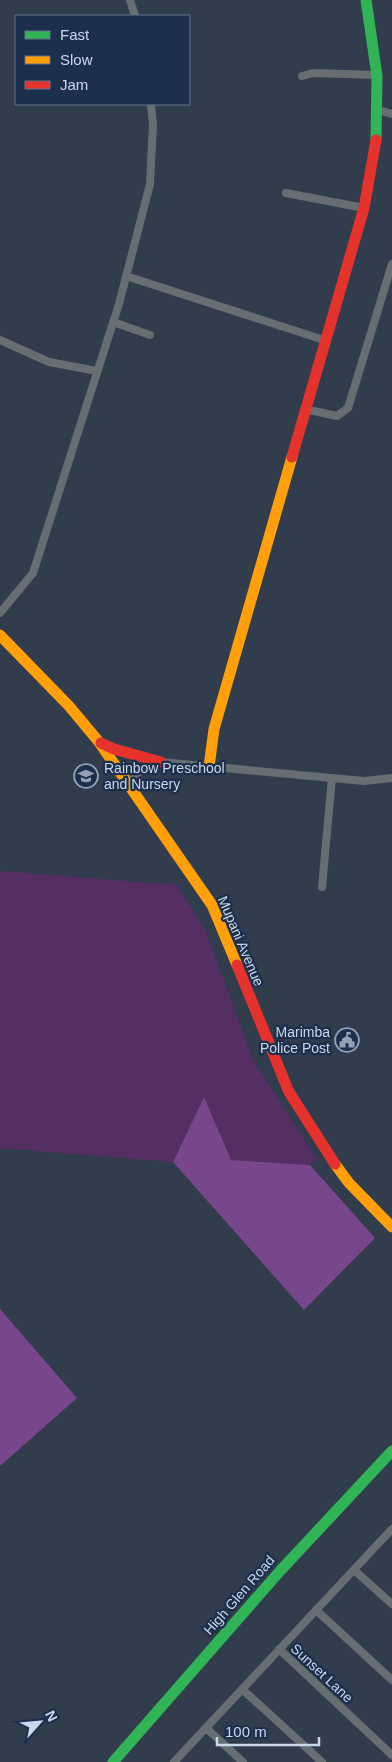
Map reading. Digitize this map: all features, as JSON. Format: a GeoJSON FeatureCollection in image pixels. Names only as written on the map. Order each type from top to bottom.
{"type":"FeatureCollection","features":[{"type":"Feature","properties":{"kind":"street"},"geometry":{"type":"LineString","coordinates":[[130,0],[135,15]]}},
{"type":"Feature","properties":{"kind":"street"},"geometry":{"type":"LineString","coordinates":[[209,767],[214,729],[304,409],[364,208],[373,166],[378,110],[377,75],[366,0]]}},
{"type":"Feature","properties":{"kind":"street"},"geometry":{"type":"LineString","coordinates":[[302,76],[313,73],[377,75]]}},
{"type":"Feature","properties":{"kind":"street"},"geometry":{"type":"LineString","coordinates":[[0,613],[33,573],[113,322],[150,184],[153,124],[151,105]]}},
{"type":"Feature","properties":{"kind":"street"},"geometry":{"type":"LineString","coordinates":[[378,110],[392,114]]}},
{"type":"Feature","properties":{"kind":"street"},"geometry":{"type":"LineString","coordinates":[[286,193],[364,208]]}},
{"type":"Feature","properties":{"kind":"street"},"geometry":{"type":"LineString","coordinates":[[304,409],[337,416],[348,408],[392,264]]}},
{"type":"Feature","properties":{"kind":"street"},"geometry":{"type":"LineString","coordinates":[[126,276],[324,340]]}},
{"type":"Feature","properties":{"kind":"street"},"geometry":{"type":"LineString","coordinates":[[113,322],[150,335]]}},
{"type":"Feature","properties":{"kind":"street"},"geometry":{"type":"LineString","coordinates":[[0,340],[49,362],[98,372]]}},
{"type":"Feature","properties":{"kind":"street","name":"Mupani Avenue"},"geometry":{"type":"LineString","coordinates":[[0,635],[69,706],[99,742],[212,905],[270,1050],[302,1116],[349,1183],[392,1227]]}},
{"type":"Feature","properties":{"kind":"street"},"geometry":{"type":"LineString","coordinates":[[99,742],[114,749],[161,762],[369,781],[392,778]]}},
{"type":"Feature","properties":{"kind":"street"},"geometry":{"type":"LineString","coordinates":[[126,780],[149,766],[161,762]]}},
{"type":"Feature","properties":{"kind":"street"},"geometry":{"type":"LineString","coordinates":[[322,887],[332,778]]}},
{"type":"Feature","properties":{"kind":"street","name":"High Glen Road"},"geometry":{"type":"LineString","coordinates":[[113,1762],[280,1571],[392,1451]]}},
{"type":"Feature","properties":{"kind":"street"},"geometry":{"type":"LineString","coordinates":[[174,1762],[392,1529]]}},
{"type":"Feature","properties":{"kind":"street"},"geometry":{"type":"LineString","coordinates":[[354,1570],[392,1604]]}},
{"type":"Feature","properties":{"kind":"street"},"geometry":{"type":"LineString","coordinates":[[316,1610],[392,1680]]}},
{"type":"Feature","properties":{"kind":"street","name":"Sunset Lane"},"geometry":{"type":"LineString","coordinates":[[279,1649],[392,1755]]}},
{"type":"Feature","properties":{"kind":"street"},"geometry":{"type":"LineString","coordinates":[[242,1689],[322,1762]]}},
{"type":"Feature","properties":{"kind":"street"},"geometry":{"type":"LineString","coordinates":[[206,1728],[243,1762]]}},
{"type":"Feature","properties":{"kind":"shaded area"},"geometry":{"type":"Polygon","coordinates":[[[0,871],[177,885],[206,932],[253,1060],[317,1159],[310,1165],[231,1160],[204,1097],[173,1162],[0,1148],[0,871]]]}},
{"type":"Feature","properties":{"kind":"shaded area"},"geometry":{"type":"Polygon","coordinates":[[[204,1097],[231,1160],[310,1165],[375,1238],[304,1310],[173,1162],[204,1097]]]}},
{"type":"Feature","properties":{"kind":"shaded area"},"geometry":{"type":"Polygon","coordinates":[[[0,1309],[77,1398],[0,1466],[0,1309]]]}},
{"type":"Feature","properties":{"kind":"traffic: fast"},"geometry":{"type":"LineString","coordinates":[[366,0],[377,76],[376,140]]}},
{"type":"Feature","properties":{"kind":"traffic: fast"},"geometry":{"type":"LineString","coordinates":[[113,1762],[280,1571],[392,1451]]}},
{"type":"Feature","properties":{"kind":"traffic: slow"},"geometry":{"type":"LineString","coordinates":[[209,767],[214,729],[292,457]]}},
{"type":"Feature","properties":{"kind":"traffic: slow"},"geometry":{"type":"LineString","coordinates":[[0,635],[69,706],[99,742],[212,905],[237,965]]}},
{"type":"Feature","properties":{"kind":"traffic: slow"},"geometry":{"type":"LineString","coordinates":[[335,1164],[349,1183],[392,1227]]}},
{"type":"Feature","properties":{"kind":"traffic: jam"},"geometry":{"type":"LineString","coordinates":[[292,457],[364,208],[376,140]]}},
{"type":"Feature","properties":{"kind":"traffic: jam"},"geometry":{"type":"LineString","coordinates":[[101,743],[114,749],[161,762]]}},
{"type":"Feature","properties":{"kind":"traffic: jam"},"geometry":{"type":"LineString","coordinates":[[237,965],[289,1092],[335,1164]]}},
{"type":"Feature","properties":{"kind":"place","name":"Rainbow Preschool and Nursery"},"geometry":{"type":"Point","coordinates":[86,776]}},
{"type":"Feature","properties":{"kind":"place","name":"Marimba Police Post"},"geometry":{"type":"Point","coordinates":[347,1040]}}]}
